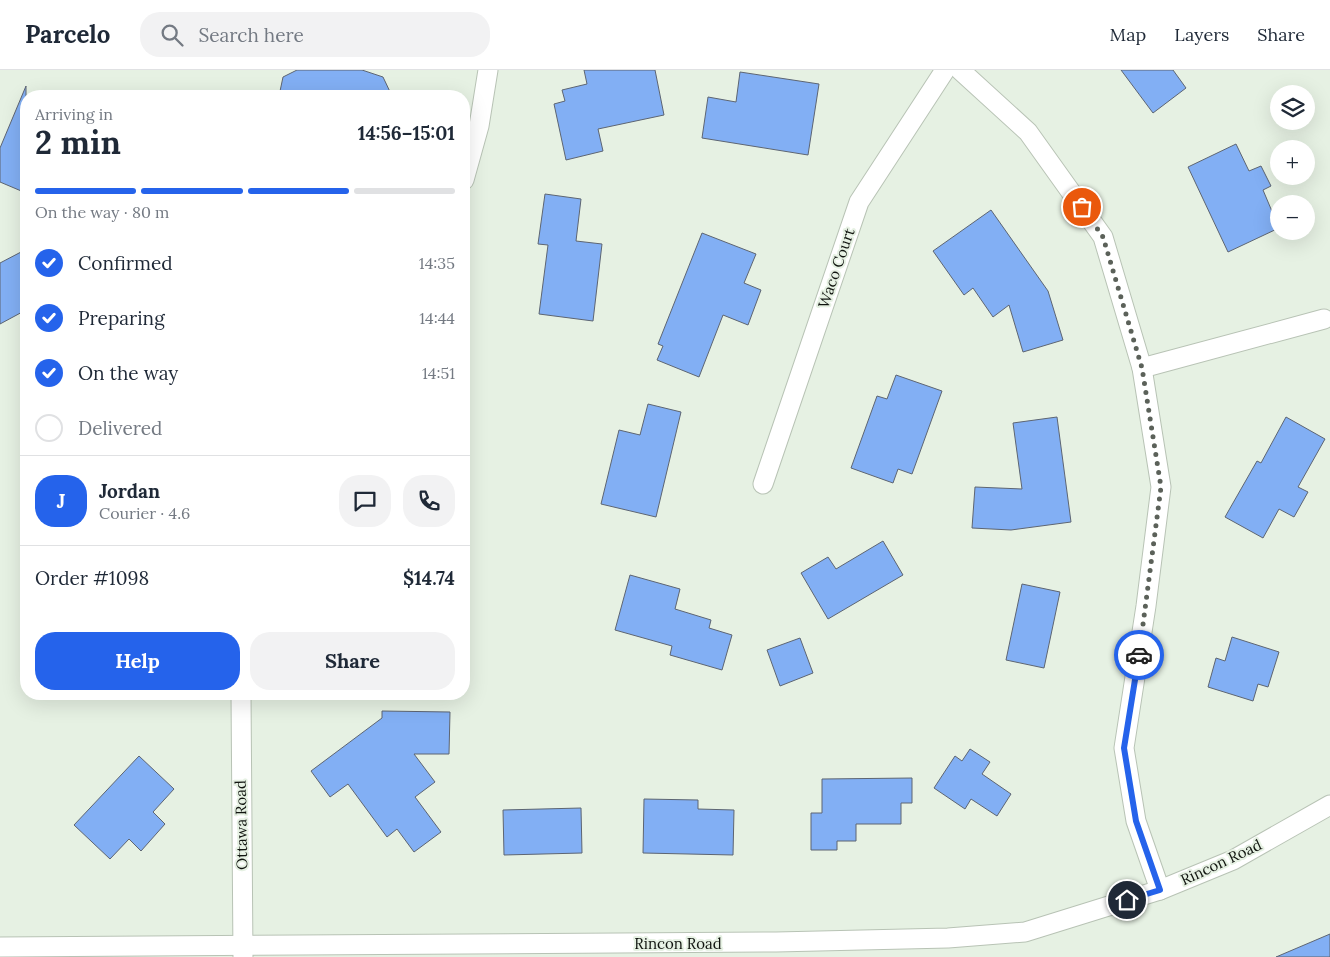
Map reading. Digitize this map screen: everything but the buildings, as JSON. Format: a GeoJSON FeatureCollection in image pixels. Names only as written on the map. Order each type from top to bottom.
{"type":"FeatureCollection","features":[{"type":"Feature","properties":{"kind":"street"},"geometry":{"type":"LineString","coordinates":[[470,160],[480,126],[488,70]]}},
{"type":"Feature","properties":{"kind":"street","name":"Waco Court"},"geometry":{"type":"LineString","coordinates":[[764,484],[859,202],[945,70]]}},
{"type":"Feature","properties":{"kind":"street"},"geometry":{"type":"LineString","coordinates":[[960,70],[1028,132],[1103,237],[1142,368],[1161,487],[1146,606],[1124,748],[1136,821],[1160,890]]}},
{"type":"Feature","properties":{"kind":"street"},"geometry":{"type":"LineString","coordinates":[[1142,368],[1324,319]]}},
{"type":"Feature","properties":{"kind":"street","name":"Ottawa Road"},"geometry":{"type":"LineString","coordinates":[[241,700],[243,952]]}},
{"type":"Feature","properties":{"kind":"street","name":"Rincon Road"},"geometry":{"type":"LineString","coordinates":[[0,947],[243,952],[776,950],[1026,932],[1160,890],[1233,860],[1330,805]]}},
{"type":"Feature","properties":{"kind":"way so far"},"geometry":{"type":"LineString","coordinates":[[1082,207],[1103,237],[1142,368],[1161,487],[1139,655]]}},
{"type":"Feature","properties":{"kind":"route"},"geometry":{"type":"LineString","coordinates":[[1127,900],[1160,890],[1136,821],[1124,748],[1139,655]]}}]}
